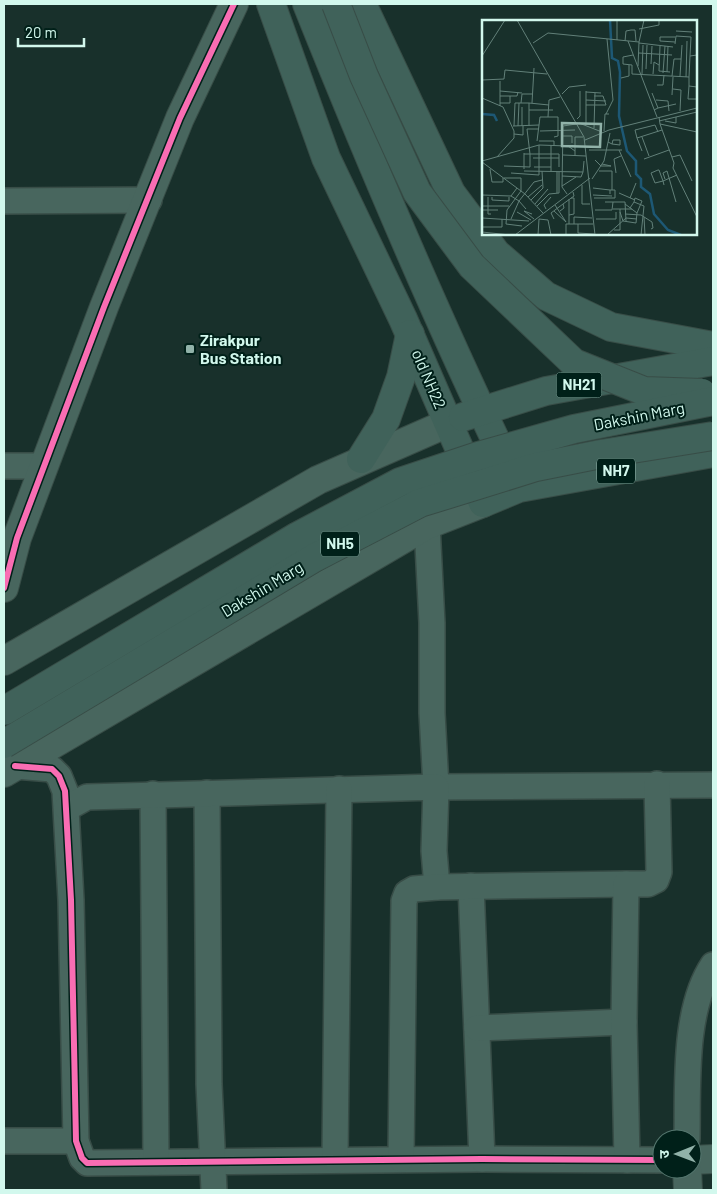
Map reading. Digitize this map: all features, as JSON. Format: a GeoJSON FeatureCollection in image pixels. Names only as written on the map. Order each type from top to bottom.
{"type":"FeatureCollection","features":[{"type":"Feature","properties":{"kind":"highway","name":"old NH22"},"geometry":{"type":"LineString","coordinates":[[271,4],[326,158],[410,334],[483,503]]}},
{"type":"Feature","properties":{"kind":"highway"},"geometry":{"type":"LineString","coordinates":[[307,4],[358,130],[481,410],[519,488],[483,503]]}},
{"type":"Feature","properties":{"kind":"highway"},"geometry":{"type":"LineString","coordinates":[[336,4],[364,76],[417,192],[472,266],[574,363],[644,391],[713,393]]}},
{"type":"Feature","properties":{"kind":"highway"},"geometry":{"type":"LineString","coordinates":[[362,4],[451,193],[482,234]]}},
{"type":"Feature","properties":{"kind":"highway"},"geometry":{"type":"LineString","coordinates":[[482,235],[496,253],[546,296],[611,327],[713,346]]}},
{"type":"Feature","properties":{"kind":"highway"},"geometry":{"type":"LineString","coordinates":[[361,460],[386,419],[401,377],[410,334]]}},
{"type":"Feature","properties":{"kind":"highway","name":"NH21"},"geometry":{"type":"LineString","coordinates":[[448,424],[481,410],[546,391],[713,361]]}},
{"type":"Feature","properties":{"kind":"highway","name":"Dakshin Marg"},"geometry":{"type":"LineString","coordinates":[[4,711],[298,536],[400,482],[475,456],[574,429],[713,401]]}},
{"type":"Feature","properties":{"kind":"highway","name":"Dakshin Marg"},"geometry":{"type":"LineString","coordinates":[[8,761],[314,558],[420,504],[536,467],[601,454],[713,436]]}},
{"type":"Feature","properties":{"kind":"highway","name":"NH7"},"geometry":{"type":"LineString","coordinates":[[519,488],[713,453]]}},
{"type":"Feature","properties":{"kind":"street"},"geometry":{"type":"LineString","coordinates":[[4,588],[17,538],[104,307],[149,200],[180,118],[234,4]]}},
{"type":"Feature","properties":{"kind":"street"},"geometry":{"type":"LineString","coordinates":[[4,201],[149,200]]}},
{"type":"Feature","properties":{"kind":"street","name":"NH21"},"geometry":{"type":"LineString","coordinates":[[361,460],[448,424]]}},
{"type":"Feature","properties":{"kind":"street"},"geometry":{"type":"LineString","coordinates":[[4,661],[318,480],[361,460]]}},
{"type":"Feature","properties":{"kind":"street"},"geometry":{"type":"LineString","coordinates":[[4,466],[43,466]]}},
{"type":"Feature","properties":{"kind":"street","name":"Dakshin Marg"},"geometry":{"type":"LineString","coordinates":[[8,761],[427,525],[483,503]]}},
{"type":"Feature","properties":{"kind":"street"},"geometry":{"type":"LineString","coordinates":[[427,525],[432,623],[432,712],[436,787],[434,851],[437,887]]}},
{"type":"Feature","properties":{"kind":"street"},"geometry":{"type":"LineString","coordinates":[[8,761],[52,769],[59,776],[67,808],[76,1141],[82,1158],[87,1163],[401,1159],[652,1160]]}},
{"type":"Feature","properties":{"kind":"street"},"geometry":{"type":"LineString","coordinates":[[401,1159],[404,901],[407,892],[414,889],[437,887],[648,884],[656,880],[659,872],[657,784]]}},
{"type":"Feature","properties":{"kind":"street"},"geometry":{"type":"LineString","coordinates":[[67,808],[87,796],[436,787],[713,785]]}},
{"type":"Feature","properties":{"kind":"street"},"geometry":{"type":"LineString","coordinates":[[335,1160],[339,789]]}},
{"type":"Feature","properties":{"kind":"street"},"geometry":{"type":"LineString","coordinates":[[207,792],[209,1084],[214,1190]]}},
{"type":"Feature","properties":{"kind":"street"},"geometry":{"type":"LineString","coordinates":[[153,794],[156,1162]]}},
{"type":"Feature","properties":{"kind":"street"},"geometry":{"type":"LineString","coordinates":[[626,884],[624,1022],[627,1160]]}},
{"type":"Feature","properties":{"kind":"street"},"geometry":{"type":"LineString","coordinates":[[471,886],[482,1159]]}},
{"type":"Feature","properties":{"kind":"street"},"geometry":{"type":"LineString","coordinates":[[687,1129],[688,1076],[695,1008],[705,976],[713,965]]}},
{"type":"Feature","properties":{"kind":"street"},"geometry":{"type":"LineString","coordinates":[[477,1028],[624,1022]]}},
{"type":"Feature","properties":{"kind":"street"},"geometry":{"type":"LineString","coordinates":[[4,1141],[76,1141]]}},
{"type":"Feature","properties":{"kind":"cycle path"},"geometry":{"type":"LineString","coordinates":[[4,588],[17,538],[104,307],[180,118],[234,4]]}},
{"type":"Feature","properties":{"kind":"cycle path"},"geometry":{"type":"LineString","coordinates":[[15,766],[52,769],[59,776],[65,791],[71,900],[76,1141],[82,1158],[87,1163],[482,1159],[652,1160]]}},
{"type":"Feature","properties":{"kind":"place","name":"Zirakpur Bus Station"},"geometry":{"type":"Point","coordinates":[190,349]}}]}
